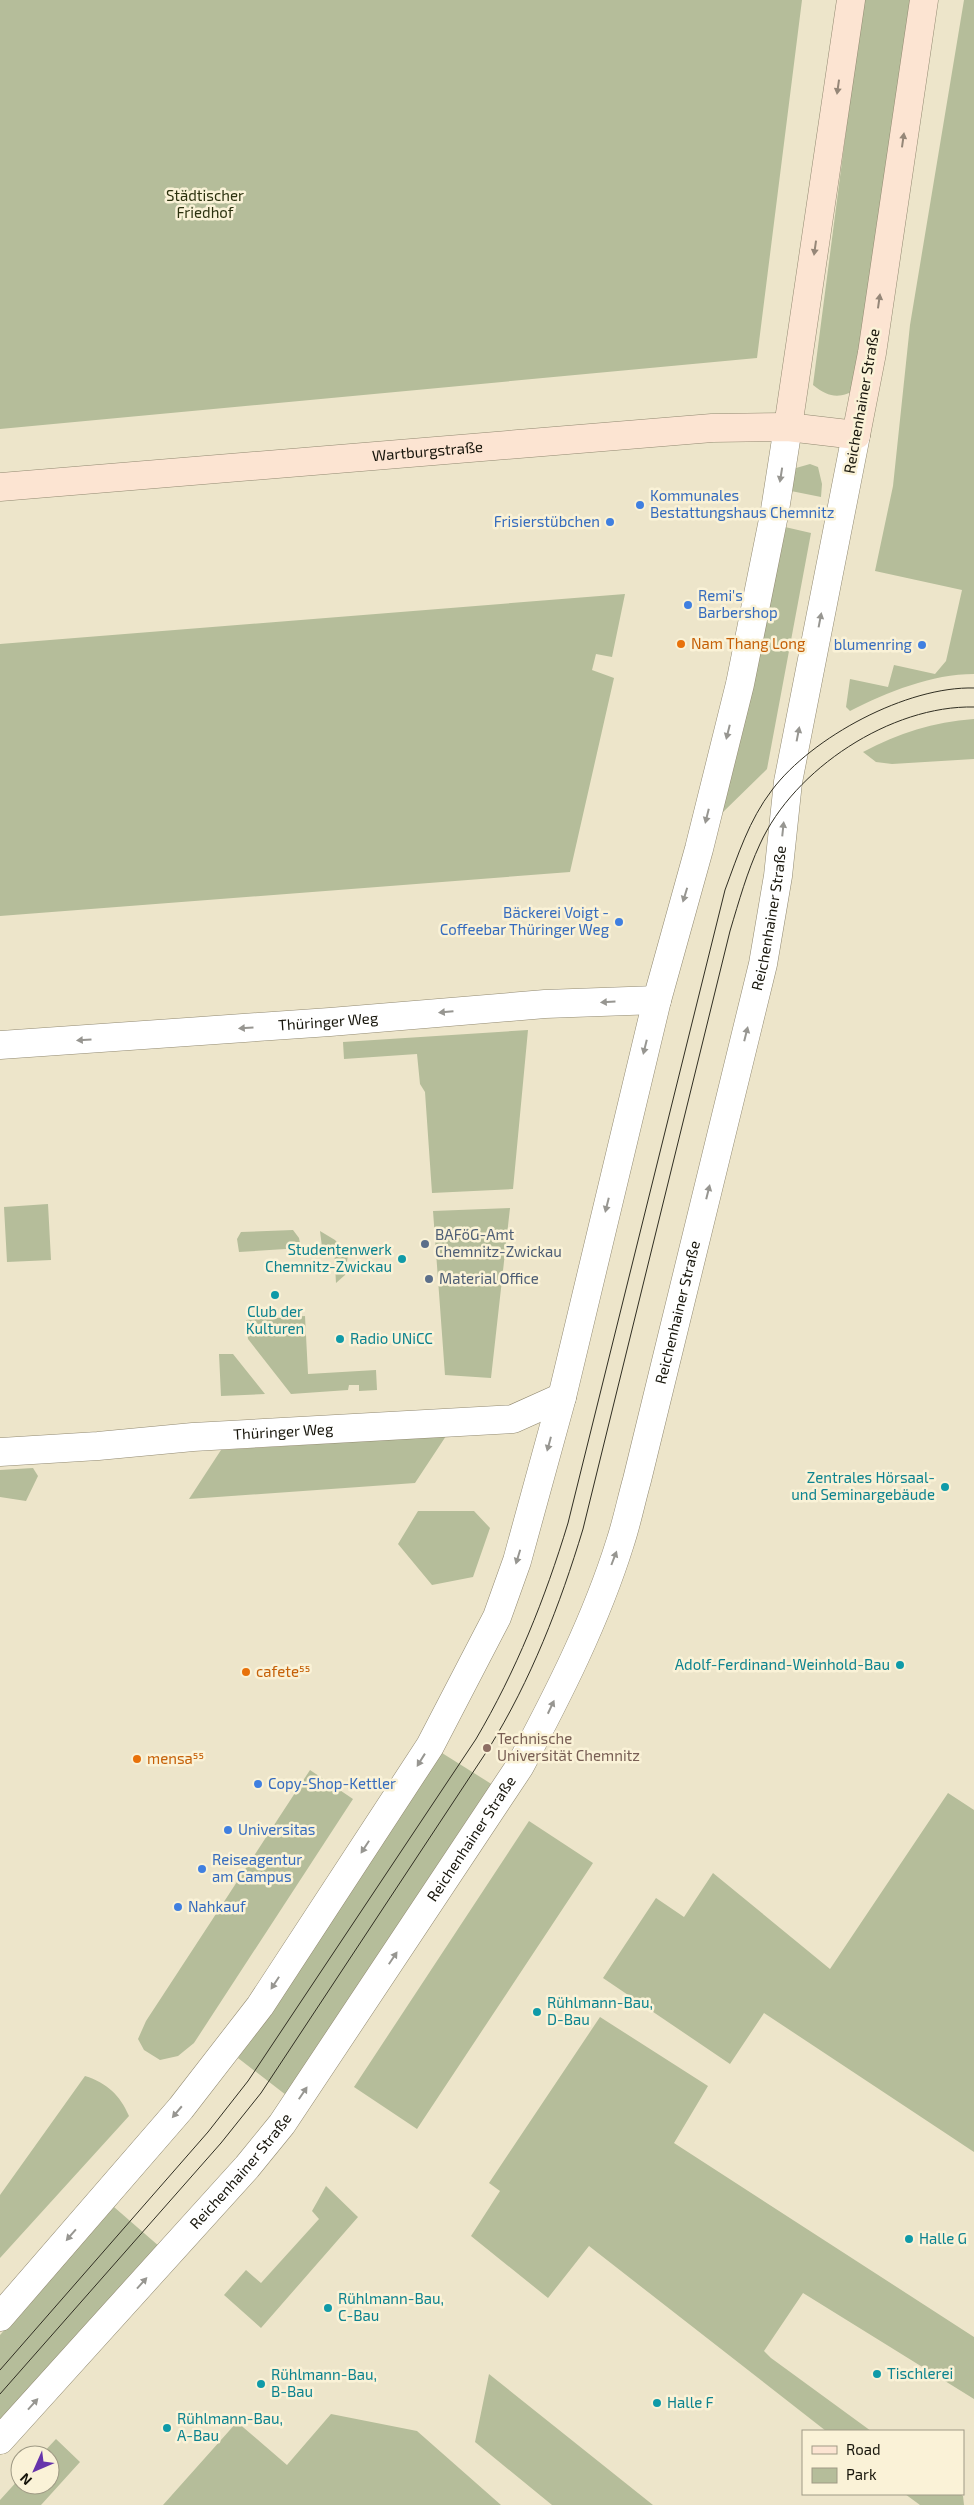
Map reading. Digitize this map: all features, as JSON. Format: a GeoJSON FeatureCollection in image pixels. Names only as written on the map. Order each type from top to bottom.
{"type":"FeatureCollection","features":[{"type":"Feature","properties":{"kind":"main road"},"geometry":{"type":"LineString","coordinates":[[788,427],[851,0]]}},
{"type":"Feature","properties":{"kind":"main road","name":"Reichenhainer Straße"},"geometry":{"type":"LineString","coordinates":[[856,435],[872,353],[924,0]]}},
{"type":"Feature","properties":{"kind":"main road","name":"Wartburgstraße"},"geometry":{"type":"LineString","coordinates":[[0,487],[712,428],[788,427],[856,435]]}},
{"type":"Feature","properties":{"kind":"street"},"geometry":{"type":"LineString","coordinates":[[0,2317],[181,2108],[260,2006],[430,1746],[497,1617],[519,1552],[562,1397],[657,1000],[699,849],[740,684],[775,510],[788,427]]}},
{"type":"Feature","properties":{"kind":"street","name":"Reichenhainer Straße"},"geometry":{"type":"LineString","coordinates":[[0,2440],[247,2167],[282,2124],[520,1766],[549,1712],[592,1616],[620,1544],[637,1480],[763,964],[778,876],[788,782],[856,435]]}},
{"type":"Feature","properties":{"kind":"street","name":"Thüringer Weg"},"geometry":{"type":"LineString","coordinates":[[0,1045],[330,1022],[544,1004],[657,1000]]}},
{"type":"Feature","properties":{"kind":"street","name":"Thüringer Weg"},"geometry":{"type":"LineString","coordinates":[[0,1452],[98,1446],[193,1437],[310,1432],[513,1419],[562,1397]]}},
{"type":"Feature","properties":{"kind":"green space","name":"Städtischer Friedhof"},"geometry":{"type":"Polygon","coordinates":[[[0,0],[802,0],[757,358],[0,429],[0,0]]]}},
{"type":"Feature","properties":{"kind":"green space"},"geometry":{"type":"Polygon","coordinates":[[[863,0],[912,0],[857,389],[840,396],[835,396],[824,393],[813,385],[863,0]]]}},
{"type":"Feature","properties":{"kind":"green space"},"geometry":{"type":"Polygon","coordinates":[[[964,0],[974,0],[974,674],[942,677],[910,685],[850,711],[846,707],[850,679],[888,687],[894,665],[935,674],[946,661],[962,590],[875,571],[893,486],[910,325],[964,0]]]}},
{"type":"Feature","properties":{"kind":"green space"},"geometry":{"type":"Polygon","coordinates":[[[810,464],[818,467],[822,484],[821,497],[791,491],[796,468],[810,464]]]}},
{"type":"Feature","properties":{"kind":"green space"},"geometry":{"type":"Polygon","coordinates":[[[785,527],[811,533],[767,769],[720,815],[785,527]]]}},
{"type":"Feature","properties":{"kind":"green space"},"geometry":{"type":"Polygon","coordinates":[[[625,594],[612,657],[596,654],[592,670],[614,678],[570,872],[0,916],[0,644],[625,594]]]}},
{"type":"Feature","properties":{"kind":"green space"},"geometry":{"type":"Polygon","coordinates":[[[974,719],[974,759],[892,764],[876,762],[863,752],[890,739],[930,726],[974,719]]]}},
{"type":"Feature","properties":{"kind":"green space"},"geometry":{"type":"Polygon","coordinates":[[[528,1030],[513,1189],[432,1193],[425,1092],[420,1084],[417,1054],[344,1059],[343,1042],[528,1030]]]}},
{"type":"Feature","properties":{"kind":"green space"},"geometry":{"type":"Polygon","coordinates":[[[48,1204],[51,1260],[7,1262],[4,1207],[48,1204]]]}},
{"type":"Feature","properties":{"kind":"green space"},"geometry":{"type":"Polygon","coordinates":[[[510,1208],[491,1378],[445,1375],[433,1211],[510,1208]]]}},
{"type":"Feature","properties":{"kind":"green space"},"geometry":{"type":"Polygon","coordinates":[[[293,1230],[299,1238],[301,1248],[239,1252],[237,1239],[241,1232],[293,1230]]]}},
{"type":"Feature","properties":{"kind":"green space"},"geometry":{"type":"Polygon","coordinates":[[[320,1231],[335,1240],[348,1255],[345,1275],[336,1283],[334,1247],[322,1247],[320,1231]]]}},
{"type":"Feature","properties":{"kind":"green space"},"geometry":{"type":"Polygon","coordinates":[[[305,1316],[308,1374],[376,1370],[377,1390],[359,1391],[359,1385],[349,1385],[348,1390],[291,1394],[248,1339],[246,1320],[305,1316]]]}},
{"type":"Feature","properties":{"kind":"green space"},"geometry":{"type":"Polygon","coordinates":[[[219,1354],[233,1354],[265,1394],[221,1396],[219,1354]]]}},
{"type":"Feature","properties":{"kind":"green space"},"geometry":{"type":"Polygon","coordinates":[[[446,1436],[415,1483],[189,1499],[221,1450],[446,1436]]]}},
{"type":"Feature","properties":{"kind":"green space"},"geometry":{"type":"Polygon","coordinates":[[[33,1468],[38,1476],[26,1501],[0,1497],[0,1470],[33,1468]]]}},
{"type":"Feature","properties":{"kind":"green space"},"geometry":{"type":"Polygon","coordinates":[[[418,1511],[474,1511],[490,1528],[473,1577],[432,1585],[398,1544],[418,1511]]]}},
{"type":"Feature","properties":{"kind":"green space"},"geometry":{"type":"Polygon","coordinates":[[[442,1753],[493,1785],[286,2095],[238,2058],[291,1983],[442,1753]]]}},
{"type":"Feature","properties":{"kind":"green space"},"geometry":{"type":"Polygon","coordinates":[[[310,1770],[353,1799],[194,2043],[178,2056],[160,2060],[144,2050],[138,2039],[146,2021],[310,1770]]]}},
{"type":"Feature","properties":{"kind":"green space"},"geometry":{"type":"Polygon","coordinates":[[[948,1793],[974,1810],[974,2152],[764,2013],[730,2064],[603,1978],[656,1898],[684,1917],[713,1873],[830,1969],[948,1793]]]}},
{"type":"Feature","properties":{"kind":"green space"},"geometry":{"type":"Polygon","coordinates":[[[529,1821],[593,1863],[417,2129],[354,2087],[529,1821]]]}},
{"type":"Feature","properties":{"kind":"green space"},"geometry":{"type":"Polygon","coordinates":[[[600,2017],[708,2086],[674,2143],[974,2337],[974,2399],[803,2293],[764,2351],[870,2430],[825,2430],[589,2246],[548,2298],[471,2236],[500,2191],[489,2183],[600,2017]]]}},
{"type":"Feature","properties":{"kind":"green space"},"geometry":{"type":"Polygon","coordinates":[[[85,2076],[100,2082],[112,2091],[129,2116],[0,2258],[0,2195],[85,2076]]]}},
{"type":"Feature","properties":{"kind":"green space"},"geometry":{"type":"Polygon","coordinates":[[[326,2186],[358,2217],[261,2328],[224,2295],[246,2270],[261,2283],[319,2219],[312,2211],[326,2186]]]}},
{"type":"Feature","properties":{"kind":"green space"},"geometry":{"type":"Polygon","coordinates":[[[114,2207],[160,2247],[0,2426],[0,2335],[114,2207]]]}},
{"type":"Feature","properties":{"kind":"green space"},"geometry":{"type":"Polygon","coordinates":[[[489,2374],[653,2505],[552,2505],[475,2442],[489,2374]]]}},
{"type":"Feature","properties":{"kind":"green space"},"geometry":{"type":"Polygon","coordinates":[[[331,2414],[417,2431],[501,2505],[163,2505],[237,2422],[287,2465],[331,2414]]]}},
{"type":"Feature","properties":{"kind":"green space"},"geometry":{"type":"Polygon","coordinates":[[[56,2439],[80,2462],[60,2484],[60,2445],[50,2445],[56,2439]]]}},
{"type":"Feature","properties":{"kind":"green space"},"geometry":{"type":"Polygon","coordinates":[[[10,2489],[10,2495],[50,2495],[41,2505],[0,2505],[0,2500],[10,2489]]]}},
{"type":"Feature","properties":{"kind":"green space"},"geometry":{"type":"Polygon","coordinates":[[[906,2495],[962,2495],[964,2505],[920,2505],[906,2495]]]}},
{"type":"Feature","properties":{"kind":"tram line"},"geometry":{"type":"LineString","coordinates":[[0,2370],[208,2132],[248,2081],[476,1739],[517,1661],[550,1579],[568,1523],[725,890],[757,813],[772,790],[789,770],[811,751],[863,718],[891,705],[920,696],[948,690],[974,688]]}},
{"type":"Feature","properties":{"kind":"tram line"},"geometry":{"type":"LineString","coordinates":[[0,2394],[221,2143],[261,2093],[489,1748],[518,1696],[543,1642],[565,1586],[583,1529],[730,931],[751,865],[760,844],[776,816],[796,791],[821,767],[849,747],[879,730],[910,717],[942,709],[974,707]]}},
{"type":"Feature","properties":{"kind":"place","name":"Kommunales Bestattungshaus Chemnitz"},"geometry":{"type":"Point","coordinates":[640,505]}},
{"type":"Feature","properties":{"kind":"place","name":"Frisierstübchen"},"geometry":{"type":"Point","coordinates":[610,522]}},
{"type":"Feature","properties":{"kind":"place","name":"Remi's Barbershop"},"geometry":{"type":"Point","coordinates":[688,605]}},
{"type":"Feature","properties":{"kind":"place","name":"Nam Thang Long"},"geometry":{"type":"Point","coordinates":[681,644]}},
{"type":"Feature","properties":{"kind":"place","name":"blumenring"},"geometry":{"type":"Point","coordinates":[922,645]}},
{"type":"Feature","properties":{"kind":"place","name":"Bäckerei Voigt - Coffeebar Thüringer Weg"},"geometry":{"type":"Point","coordinates":[619,922]}},
{"type":"Feature","properties":{"kind":"place","name":"BAFöG-Amt Chemnitz-Zwickau"},"geometry":{"type":"Point","coordinates":[425,1244]}},
{"type":"Feature","properties":{"kind":"place","name":"Studentenwerk Chemnitz-Zwickau"},"geometry":{"type":"Point","coordinates":[402,1259]}},
{"type":"Feature","properties":{"kind":"place","name":"Material Office"},"geometry":{"type":"Point","coordinates":[429,1279]}},
{"type":"Feature","properties":{"kind":"place","name":"Club der Kulturen"},"geometry":{"type":"Point","coordinates":[275,1295]}},
{"type":"Feature","properties":{"kind":"place","name":"Radio UNiCC"},"geometry":{"type":"Point","coordinates":[340,1339]}},
{"type":"Feature","properties":{"kind":"place","name":"Zentrales Hörsaal- und Seminargebäude"},"geometry":{"type":"Point","coordinates":[945,1487]}},
{"type":"Feature","properties":{"kind":"place","name":"Adolf-Ferdinand-Weinhold-Bau"},"geometry":{"type":"Point","coordinates":[900,1665]}},
{"type":"Feature","properties":{"kind":"place","name":"cafete⁵⁵"},"geometry":{"type":"Point","coordinates":[246,1672]}},
{"type":"Feature","properties":{"kind":"place","name":"Technische Universität Chemnitz"},"geometry":{"type":"Point","coordinates":[487,1748]}},
{"type":"Feature","properties":{"kind":"place","name":"mensa⁵⁵"},"geometry":{"type":"Point","coordinates":[137,1759]}},
{"type":"Feature","properties":{"kind":"place","name":"Copy-Shop-Kettler"},"geometry":{"type":"Point","coordinates":[258,1784]}},
{"type":"Feature","properties":{"kind":"place","name":"Universitas"},"geometry":{"type":"Point","coordinates":[228,1830]}},
{"type":"Feature","properties":{"kind":"place","name":"Reiseagentur am Campus"},"geometry":{"type":"Point","coordinates":[202,1869]}},
{"type":"Feature","properties":{"kind":"place","name":"Nahkauf"},"geometry":{"type":"Point","coordinates":[178,1907]}},
{"type":"Feature","properties":{"kind":"place","name":"Rühlmann-Bau, D-Bau"},"geometry":{"type":"Point","coordinates":[537,2012]}},
{"type":"Feature","properties":{"kind":"place","name":"Halle G"},"geometry":{"type":"Point","coordinates":[909,2239]}},
{"type":"Feature","properties":{"kind":"place","name":"Rühlmann-Bau, C-Bau"},"geometry":{"type":"Point","coordinates":[328,2308]}},
{"type":"Feature","properties":{"kind":"place","name":"Tischlerei"},"geometry":{"type":"Point","coordinates":[877,2374]}},
{"type":"Feature","properties":{"kind":"place","name":"Rühlmann-Bau, B-Bau"},"geometry":{"type":"Point","coordinates":[261,2384]}},
{"type":"Feature","properties":{"kind":"place","name":"Halle F"},"geometry":{"type":"Point","coordinates":[657,2403]}},
{"type":"Feature","properties":{"kind":"place","name":"Rühlmann-Bau, A-Bau"},"geometry":{"type":"Point","coordinates":[167,2428]}}]}
